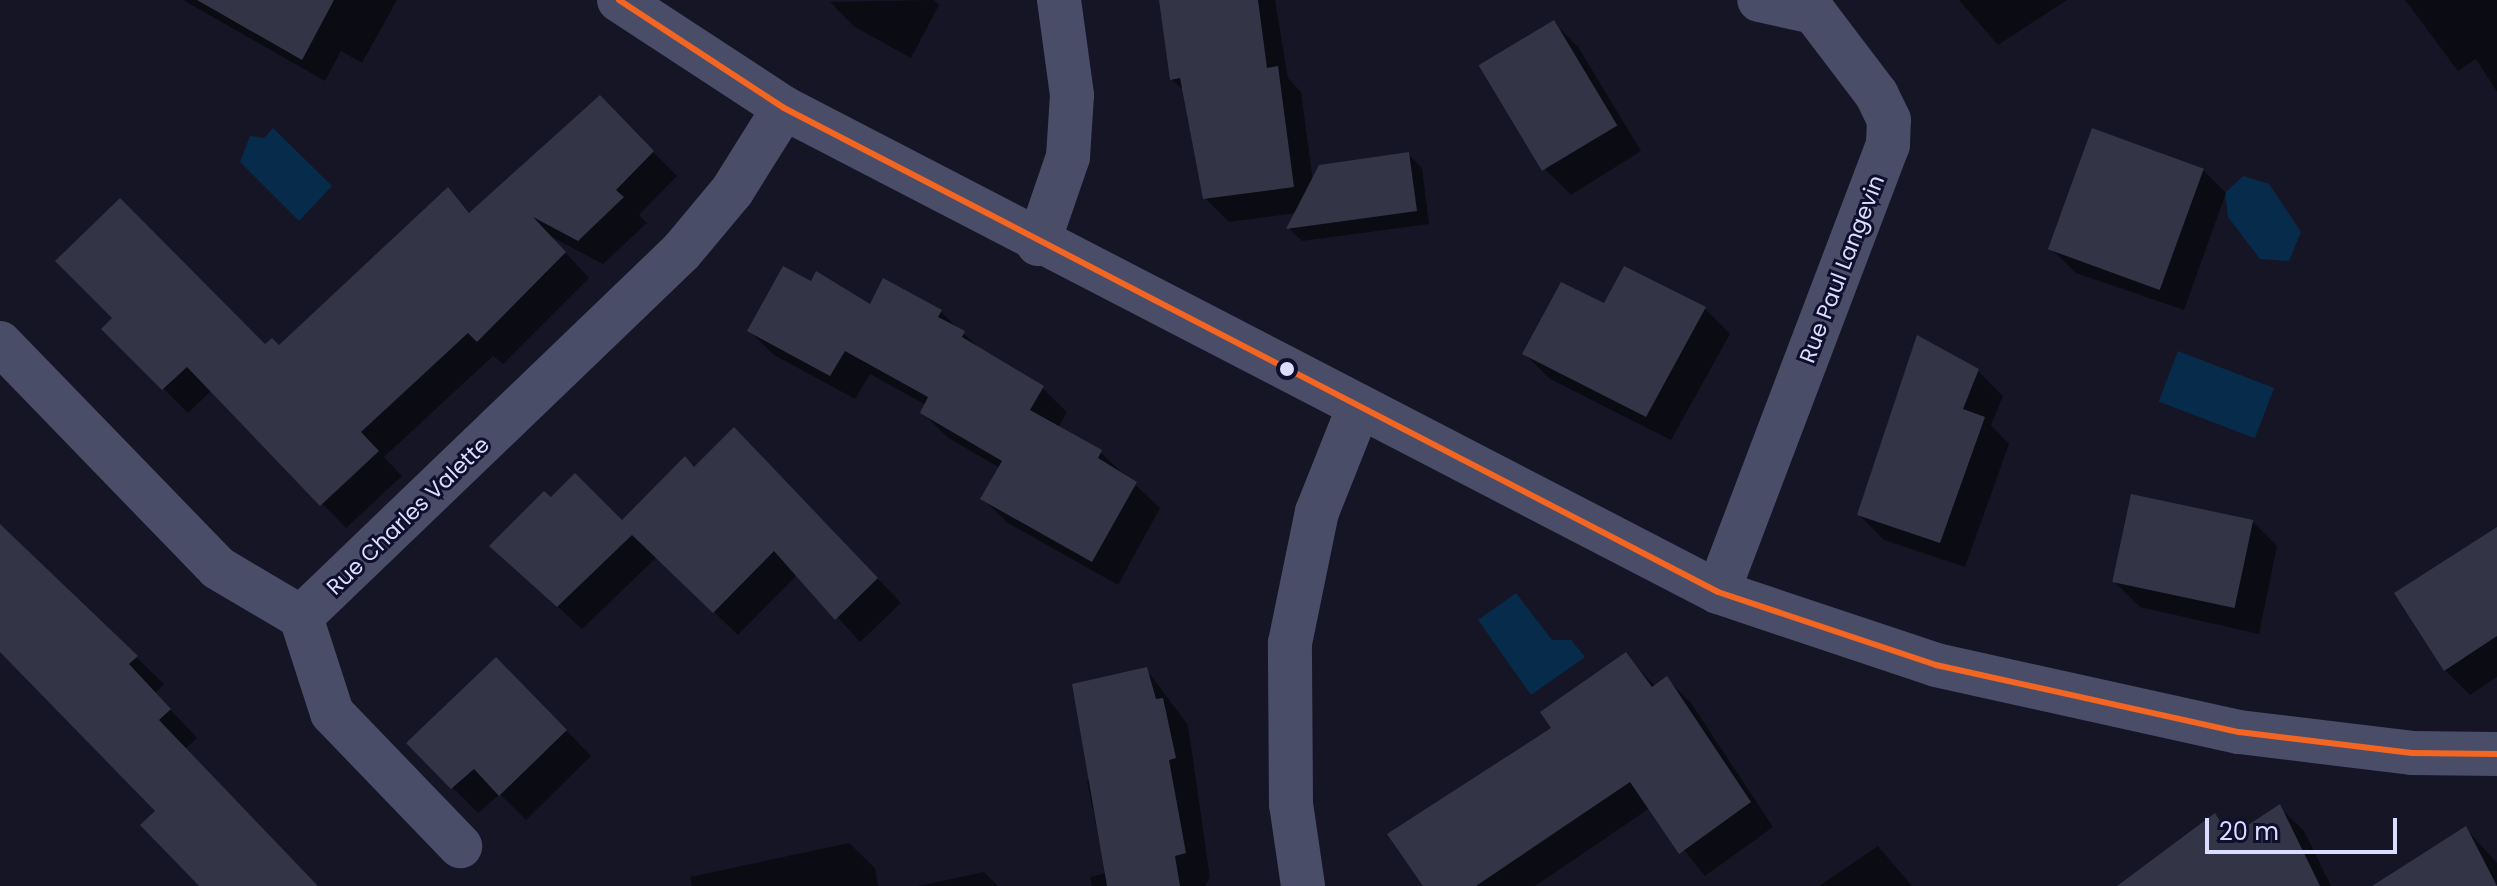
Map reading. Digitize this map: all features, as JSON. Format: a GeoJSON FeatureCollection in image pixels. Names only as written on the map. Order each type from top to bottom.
{"type":"FeatureCollection","features":[{"type":"Feature","properties":{"kind":"street"},"geometry":{"type":"LineString","coordinates":[[619,0],[784,108],[1038,244],[1718,592],[1936,665],[2239,732],[2412,753],[2497,754]]}},
{"type":"Feature","properties":{"kind":"street"},"geometry":{"type":"LineString","coordinates":[[1038,244],[1068,157],[1072,95],[1059,0]]}},
{"type":"Feature","properties":{"kind":"street","name":"Rue Paul Langevin"},"geometry":{"type":"LineString","coordinates":[[1718,592],[1888,145],[1889,120],[1877,95],[1814,12],[1759,0]]}},
{"type":"Feature","properties":{"kind":"street","name":"Rue Charles Valette"},"geometry":{"type":"LineString","coordinates":[[301,617],[681,252],[732,191],[784,108]]}},
{"type":"Feature","properties":{"kind":"street"},"geometry":{"type":"LineString","coordinates":[[0,343],[218,568],[301,617],[332,713],[460,846]]}},
{"type":"Feature","properties":{"kind":"street"},"geometry":{"type":"LineString","coordinates":[[1303,886],[1291,804],[1290,643],[1317,512],[1358,409]]}},
{"type":"Feature","properties":{"kind":"water"},"geometry":{"type":"Polygon","coordinates":[[[273,128],[332,186],[299,221],[240,162],[250,136],[264,138],[273,128]]]}},
{"type":"Feature","properties":{"kind":"water"},"geometry":{"type":"Polygon","coordinates":[[[2243,176],[2269,184],[2301,232],[2289,261],[2260,259],[2228,217],[2225,193],[2243,176]]]}},
{"type":"Feature","properties":{"kind":"water"},"geometry":{"type":"Polygon","coordinates":[[[2178,351],[2274,388],[2255,438],[2159,401],[2178,351]]]}},
{"type":"Feature","properties":{"kind":"water"},"geometry":{"type":"Polygon","coordinates":[[[1516,593],[1552,640],[1571,640],[1585,657],[1531,695],[1478,620],[1516,593]]]}},
{"type":"Feature","properties":{"kind":"building"},"geometry":{"type":"Polygon","coordinates":[[[197,0],[334,0],[302,60],[197,0]]]}},
{"type":"Feature","properties":{"kind":"building"},"geometry":{"type":"Polygon","coordinates":[[[1159,0],[1258,0],[1267,68],[1278,66],[1294,187],[1203,199],[1180,78],[1170,80],[1159,0]]]}},
{"type":"Feature","properties":{"kind":"building"},"geometry":{"type":"Polygon","coordinates":[[[1554,20],[1617,125],[1542,171],[1479,65],[1554,20]]]}},
{"type":"Feature","properties":{"kind":"building"},"geometry":{"type":"Polygon","coordinates":[[[600,95],[654,151],[616,190],[624,197],[578,241],[533,217],[566,252],[477,342],[468,333],[361,432],[379,451],[320,506],[187,367],[162,390],[101,329],[112,318],[55,261],[120,198],[265,344],[272,338],[279,345],[448,187],[469,213],[600,95]]]}},
{"type":"Feature","properties":{"kind":"building"},"geometry":{"type":"Polygon","coordinates":[[[2092,128],[2204,169],[2160,290],[2048,249],[2092,128]]]}},
{"type":"Feature","properties":{"kind":"building"},"geometry":{"type":"Polygon","coordinates":[[[1409,152],[1417,211],[1286,229],[1319,165],[1409,152]]]}},
{"type":"Feature","properties":{"kind":"building"},"geometry":{"type":"Polygon","coordinates":[[[783,266],[811,281],[816,271],[870,304],[883,278],[942,310],[938,317],[965,331],[962,337],[1044,386],[1030,410],[1102,450],[1098,458],[1137,482],[1092,562],[980,499],[1002,461],[920,413],[928,397],[845,351],[830,376],[747,331],[783,266]]]}},
{"type":"Feature","properties":{"kind":"building"},"geometry":{"type":"Polygon","coordinates":[[[1624,266],[1706,307],[1646,417],[1522,354],[1561,282],[1604,303],[1624,266]]]}},
{"type":"Feature","properties":{"kind":"building"},"geometry":{"type":"Polygon","coordinates":[[[1917,335],[1979,369],[1963,409],[1985,417],[1940,543],[1857,515],[1917,335]]]}},
{"type":"Feature","properties":{"kind":"building"},"geometry":{"type":"Polygon","coordinates":[[[734,427],[878,578],[835,620],[774,551],[713,613],[632,535],[557,607],[489,546],[544,491],[551,497],[575,473],[622,520],[685,456],[694,467],[734,427]]]}},
{"type":"Feature","properties":{"kind":"building"},"geometry":{"type":"Polygon","coordinates":[[[2131,494],[2253,520],[2235,608],[2112,582],[2131,494]]]}},
{"type":"Feature","properties":{"kind":"building"},"geometry":{"type":"Polygon","coordinates":[[[0,524],[138,656],[129,664],[171,709],[159,720],[318,886],[199,886],[140,825],[155,811],[0,652],[0,524]]]}},
{"type":"Feature","properties":{"kind":"building"},"geometry":{"type":"Polygon","coordinates":[[[2497,527],[2497,636],[2444,671],[2394,593],[2497,527]]]}},
{"type":"Feature","properties":{"kind":"building"},"geometry":{"type":"Polygon","coordinates":[[[1626,652],[1652,687],[1667,676],[1751,802],[1679,854],[1630,782],[1476,886],[1423,886],[1387,834],[1551,728],[1540,712],[1626,652]]]}},
{"type":"Feature","properties":{"kind":"building"},"geometry":{"type":"Polygon","coordinates":[[[496,657],[567,730],[499,796],[474,769],[451,789],[406,743],[496,657]]]}},
{"type":"Feature","properties":{"kind":"building"},"geometry":{"type":"Polygon","coordinates":[[[1147,667],[1156,699],[1163,698],[1176,758],[1169,760],[1186,853],[1175,856],[1180,886],[1107,886],[1072,684],[1147,667]]]}},
{"type":"Feature","properties":{"kind":"building"},"geometry":{"type":"Polygon","coordinates":[[[2280,804],[2320,886],[2117,886],[2215,813],[2230,837],[2280,804]]]}},
{"type":"Feature","properties":{"kind":"building"},"geometry":{"type":"Polygon","coordinates":[[[2466,826],[2497,886],[2372,886],[2466,826]]]}},
{"type":"Feature","properties":{"kind":"transit line"},"geometry":{"type":"LineString","coordinates":[[619,0],[784,108],[1718,592],[1936,665],[2239,732],[2412,753],[2497,754]]}}]}
